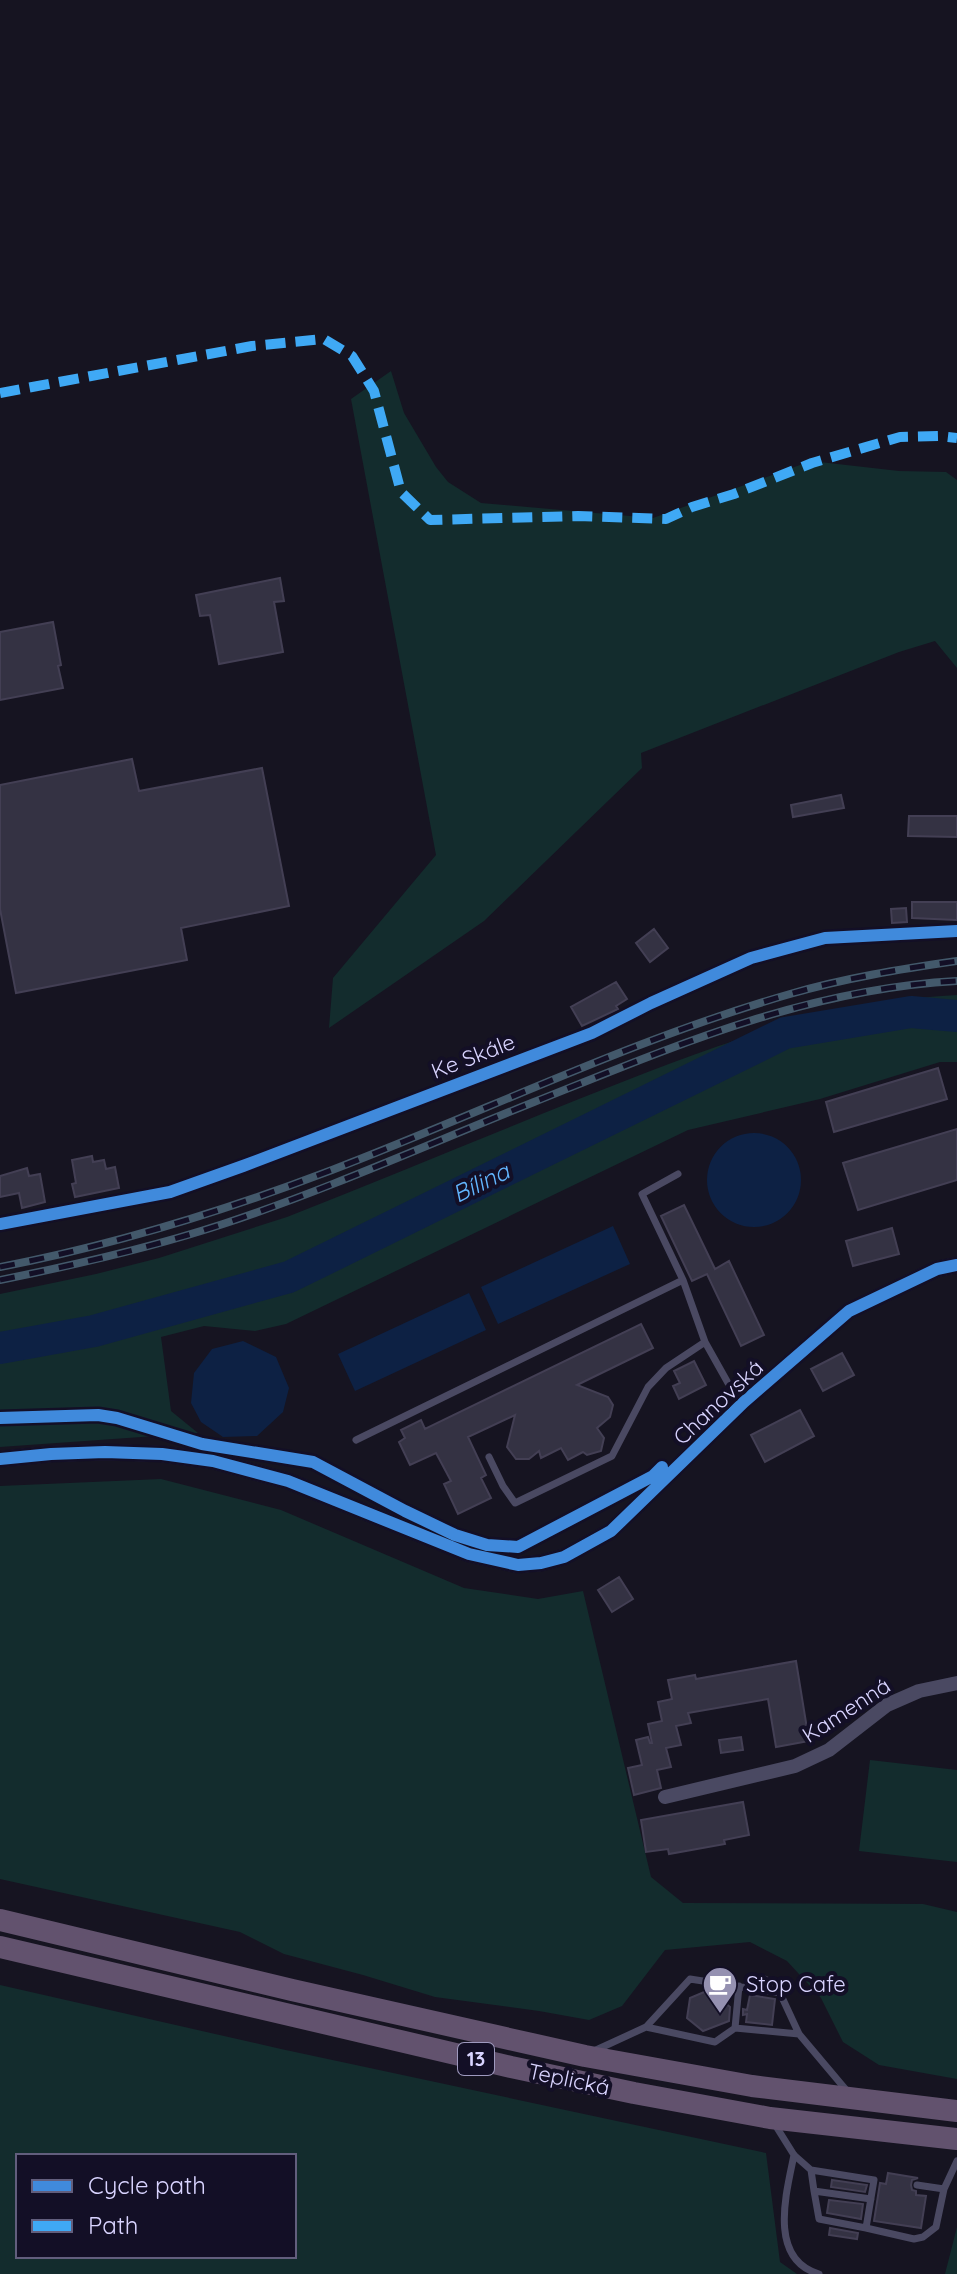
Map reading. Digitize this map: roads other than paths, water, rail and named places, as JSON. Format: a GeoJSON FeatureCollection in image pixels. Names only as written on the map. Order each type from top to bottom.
{"type":"FeatureCollection","features":[{"type":"Feature","properties":{"kind":"highway","name":"Teplická"},"geometry":{"type":"LineString","coordinates":[[0,1920],[585,2056],[752,2086],[957,2111]]}},
{"type":"Feature","properties":{"kind":"highway","name":"Teplická"},"geometry":{"type":"LineString","coordinates":[[0,1947],[511,2067],[770,2118],[957,2139]]}},
{"type":"Feature","properties":{"kind":"street","name":"Ke Skále"},"geometry":{"type":"LineString","coordinates":[[0,1224],[170,1192],[213,1177],[592,1033],[751,958],[825,938],[957,931]]}},
{"type":"Feature","properties":{"kind":"street","name":"Chanovská"},"geometry":{"type":"LineString","coordinates":[[0,1459],[105,1452],[162,1454],[213,1461],[288,1481],[469,1554],[518,1565],[541,1563],[564,1557],[611,1531],[744,1402],[849,1311],[937,1269],[957,1265]]}},
{"type":"Feature","properties":{"kind":"street","name":"Kamenná"},"geometry":{"type":"LineString","coordinates":[[665,1797],[795,1766],[829,1750],[887,1705],[919,1691],[957,1683]]}},
{"type":"Feature","properties":{"kind":"lane"},"geometry":{"type":"LineString","coordinates":[[678,1174],[642,1194],[683,1280],[705,1342],[728,1383],[744,1402]]}},
{"type":"Feature","properties":{"kind":"lane"},"geometry":{"type":"LineString","coordinates":[[356,1440],[683,1280]]}},
{"type":"Feature","properties":{"kind":"lane"},"geometry":{"type":"LineString","coordinates":[[489,1457],[515,1503],[612,1456],[648,1387],[666,1368],[705,1342]]}},
{"type":"Feature","properties":{"kind":"lane"},"geometry":{"type":"LineString","coordinates":[[585,2056],[646,2027],[690,1979],[739,1986],[780,1993],[799,2034],[854,2099]]}},
{"type":"Feature","properties":{"kind":"lane"},"geometry":{"type":"LineString","coordinates":[[735,2028],[739,1986]]}},
{"type":"Feature","properties":{"kind":"lane"},"geometry":{"type":"LineString","coordinates":[[646,2027],[715,2042],[735,2028],[799,2034]]}},
{"type":"Feature","properties":{"kind":"lane"},"geometry":{"type":"LineString","coordinates":[[770,2118],[794,2155],[811,2170],[886,2182]]}},
{"type":"Feature","properties":{"kind":"lane"},"geometry":{"type":"LineString","coordinates":[[794,2155],[784,2225],[788,2248],[804,2269],[819,2274]]}},
{"type":"Feature","properties":{"kind":"lane"},"geometry":{"type":"LineString","coordinates":[[811,2170],[819,2219],[914,2239],[923,2237],[936,2227],[944,2189],[957,2161]]}},
{"type":"Feature","properties":{"kind":"lane"},"geometry":{"type":"LineString","coordinates":[[866,2228],[874,2180]]}},
{"type":"Feature","properties":{"kind":"lane"},"geometry":{"type":"LineString","coordinates":[[917,2185],[944,2189]]}},
{"type":"Feature","properties":{"kind":"lane"},"geometry":{"type":"LineString","coordinates":[[814,2191],[871,2199]]}},
{"type":"Feature","properties":{"kind":"water"},"geometry":{"type":"Polygon","coordinates":[[[745,1133],[763,1133],[788,1146],[798,1162],[801,1180],[798,1198],[788,1214],[763,1227],[745,1227],[720,1214],[707,1189],[707,1171],[720,1146],[745,1133]]]}},
{"type":"Feature","properties":{"kind":"water"},"geometry":{"type":"Polygon","coordinates":[[[613,1226],[630,1264],[498,1324],[481,1287],[613,1226]]]}},
{"type":"Feature","properties":{"kind":"water"},"geometry":{"type":"Polygon","coordinates":[[[469,1293],[486,1330],[355,1391],[338,1354],[469,1293]]]}},
{"type":"Feature","properties":{"kind":"water"},"geometry":{"type":"Polygon","coordinates":[[[243,1341],[276,1357],[289,1388],[283,1412],[257,1436],[223,1437],[201,1422],[191,1403],[194,1373],[212,1349],[243,1341]]]}},
{"type":"Feature","properties":{"kind":"waterway","name":"Bílina"},"geometry":{"type":"LineString","coordinates":[[0,1348],[94,1331],[289,1277],[785,1033],[911,1012],[957,1016]]}},
{"type":"Feature","properties":{"kind":"railway"},"geometry":{"type":"LineString","coordinates":[[0,1267],[168,1226],[251,1199],[389,1148],[616,1054],[731,1012],[831,983],[957,961]]}},
{"type":"Feature","properties":{"kind":"railway"},"geometry":{"type":"LineString","coordinates":[[0,1280],[140,1248],[263,1210],[637,1061],[741,1024],[847,996],[901,986],[957,981]]}},
{"type":"Feature","properties":{"kind":"place","name":"Stop Cafe"},"geometry":{"type":"Point","coordinates":[720,2015]}}]}
